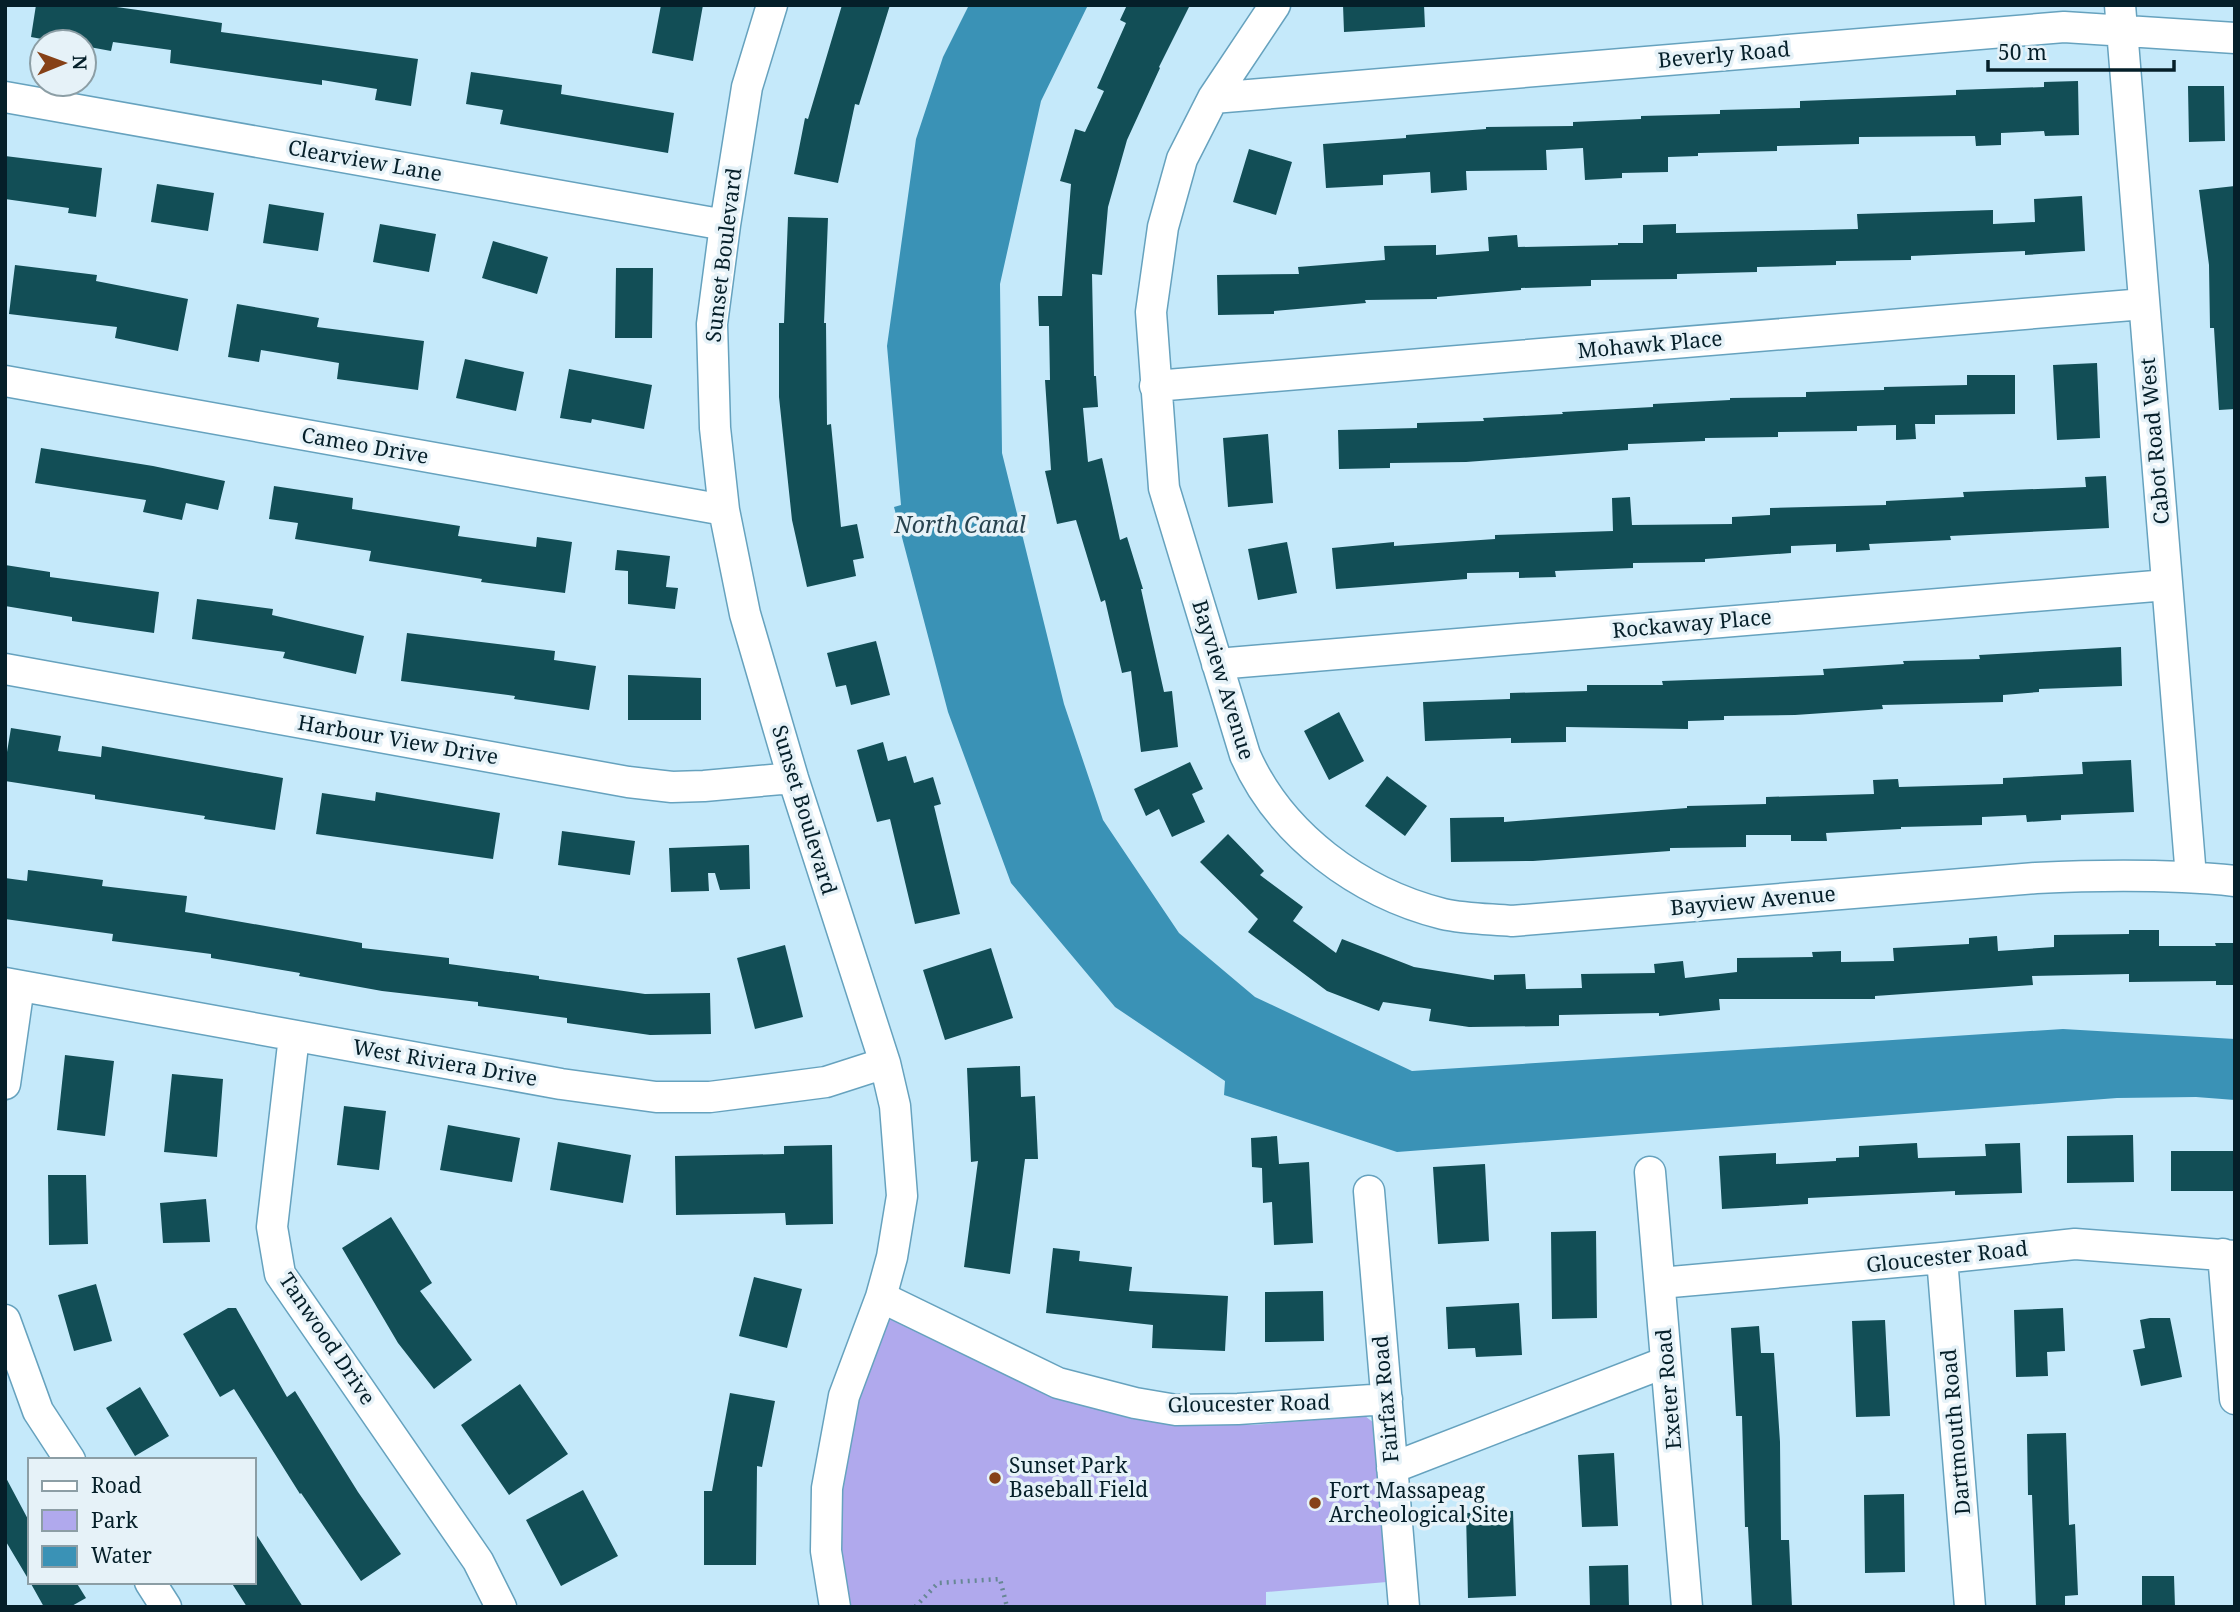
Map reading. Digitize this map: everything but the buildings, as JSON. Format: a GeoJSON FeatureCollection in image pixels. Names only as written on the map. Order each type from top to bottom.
{"type":"FeatureCollection","features":[{"type":"Feature","properties":{"kind":"street","name":"Sunset Boulevard"},"geometry":{"type":"LineString","coordinates":[[772,5],[747,87],[725,225],[712,324],[715,428],[724,510],[745,614],[793,778],[885,1062],[895,1106],[902,1196],[892,1257],[881,1297],[844,1396],[827,1488],[826,1551],[835,1607]]}},
{"type":"Feature","properties":{"kind":"street","name":"Bayview Avenue"},"geometry":{"type":"LineString","coordinates":[[1275,5],[1213,98],[1182,159],[1163,227],[1151,312],[1164,488],[1245,755],[1253,773],[1283,816],[1320,852],[1357,878],[1395,898],[1445,914],[1512,921],[2036,878],[2191,877],[2235,881]]}},
{"type":"Feature","properties":{"kind":"street","name":"Beverly Road"},"geometry":{"type":"LineString","coordinates":[[1213,98],[2064,27],[2121,18],[2235,38]]}},
{"type":"Feature","properties":{"kind":"street","name":"Cabot Road West"},"geometry":{"type":"LineString","coordinates":[[2121,18],[2191,877]]}},
{"type":"Feature","properties":{"kind":"street","name":"Clearview Lane"},"geometry":{"type":"LineString","coordinates":[[5,97],[725,225]]}},
{"type":"Feature","properties":{"kind":"street","name":"Mohawk Place"},"geometry":{"type":"LineString","coordinates":[[1155,386],[2144,304]]}},
{"type":"Feature","properties":{"kind":"street","name":"Cameo Drive"},"geometry":{"type":"LineString","coordinates":[[5,381],[724,510]]}},
{"type":"Feature","properties":{"kind":"street","name":"Rockaway Place"},"geometry":{"type":"LineString","coordinates":[[1217,664],[2167,584]]}},
{"type":"Feature","properties":{"kind":"street","name":"Harbour View Drive"},"geometry":{"type":"LineString","coordinates":[[5,669],[628,782],[672,787],[793,778]]}},
{"type":"Feature","properties":{"kind":"street","name":"West Riviera Drive"},"geometry":{"type":"LineString","coordinates":[[12,985],[561,1084],[656,1097],[710,1097],[826,1082],[885,1062]]}},
{"type":"Feature","properties":{"kind":"street"},"geometry":{"type":"LineString","coordinates":[[5,1084],[12,985]]}},
{"type":"Feature","properties":{"kind":"street","name":"Tanwood Drive"},"geometry":{"type":"LineString","coordinates":[[294,1036],[272,1227],[280,1274],[478,1561],[501,1607]]}},
{"type":"Feature","properties":{"kind":"street","name":"Exeter Road"},"geometry":{"type":"LineString","coordinates":[[1650,1172],[1687,1607]]}},
{"type":"Feature","properties":{"kind":"street","name":"Fairfax Road"},"geometry":{"type":"LineString","coordinates":[[1369,1191],[1404,1607]]}},
{"type":"Feature","properties":{"kind":"street","name":"Gloucester Road"},"geometry":{"type":"LineString","coordinates":[[1660,1283],[2075,1244],[2229,1255]]}},
{"type":"Feature","properties":{"kind":"street"},"geometry":{"type":"LineString","coordinates":[[2229,1255],[2235,1399]]}},
{"type":"Feature","properties":{"kind":"street","name":"Dartmouth Road"},"geometry":{"type":"LineString","coordinates":[[1942,1258],[1970,1607]]}},
{"type":"Feature","properties":{"kind":"street","name":"Gloucester Road"},"geometry":{"type":"LineString","coordinates":[[881,1297],[1058,1383],[1135,1403],[1175,1409],[1238,1409],[1387,1399]]}},
{"type":"Feature","properties":{"kind":"street"},"geometry":{"type":"LineString","coordinates":[[5,1320],[37,1411],[69,1458]]}},
{"type":"Feature","properties":{"kind":"street"},"geometry":{"type":"LineString","coordinates":[[1392,1468],[1667,1362]]}},
{"type":"Feature","properties":{"kind":"street"},"geometry":{"type":"LineString","coordinates":[[151,1584],[166,1607]]}},
{"type":"Feature","properties":{"kind":"path"},"geometry":{"type":"LineString","coordinates":[[915,1607],[938,1583],[1000,1579],[1007,1607]]}},
{"type":"Feature","properties":{"kind":"green space"},"geometry":{"type":"Polygon","coordinates":[[[886,1311],[1142,1419],[1252,1425],[1365,1416],[1374,1423],[1387,1582],[1266,1592],[1266,1607],[848,1607],[839,1545],[841,1473],[854,1393],[886,1311]]]}},
{"type":"Feature","properties":{"kind":"water","name":"North Canal"},"geometry":{"type":"Polygon","coordinates":[[[969,5],[1088,5],[1041,101],[1000,284],[1002,453],[1064,704],[1103,820],[1179,933],[1255,997],[1412,1071],[2063,1029],[2235,1039],[2235,1100],[2196,1097],[2117,1098],[1397,1152],[1224,1095],[1225,1081],[1115,1007],[1011,883],[948,712],[894,507],[901,505],[887,346],[916,139],[943,57],[969,5]]]}},
{"type":"Feature","properties":{"kind":"place","name":"Sunset Park Baseball Field"},"geometry":{"type":"Point","coordinates":[995,1478]}},
{"type":"Feature","properties":{"kind":"place","name":"Fort Massapeag Archeological Site"},"geometry":{"type":"Point","coordinates":[1315,1503]}}]}
